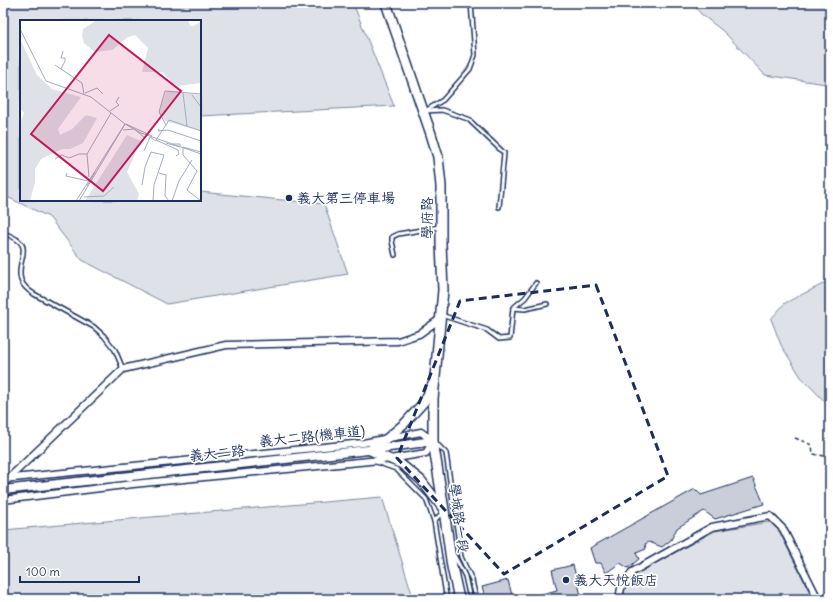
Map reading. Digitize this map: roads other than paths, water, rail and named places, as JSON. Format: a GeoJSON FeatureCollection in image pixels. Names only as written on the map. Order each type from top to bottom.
{"type":"FeatureCollection","features":[{"type":"Feature","properties":{"kind":"main road","name":"學府路"},"geometry":{"type":"LineString","coordinates":[[386,3],[438,157],[441,186],[444,290],[433,399],[433,441]]}},
{"type":"Feature","properties":{"kind":"main road","name":"學城路一段"},"geometry":{"type":"LineString","coordinates":[[433,441],[452,567],[459,599]]}},
{"type":"Feature","properties":{"kind":"street"},"geometry":{"type":"LineString","coordinates":[[3,485],[6,479],[123,369],[226,345],[398,341],[419,334],[441,317]]}},
{"type":"Feature","properties":{"kind":"street"},"geometry":{"type":"LineString","coordinates":[[368,450],[386,439],[405,423],[424,402],[435,380]]}},
{"type":"Feature","properties":{"kind":"street","name":"義大二路(機車道)"},"geometry":{"type":"LineString","coordinates":[[6,479],[364,443],[421,432],[433,441]]}},
{"type":"Feature","properties":{"kind":"street"},"geometry":{"type":"LineString","coordinates":[[3,500],[133,484],[390,459],[426,452],[433,441]]}},
{"type":"Feature","properties":{"kind":"street","name":"義大二路"},"geometry":{"type":"LineString","coordinates":[[3,490],[368,450],[433,441]]}},
{"type":"Feature","properties":{"kind":"street"},"geometry":{"type":"LineString","coordinates":[[368,450],[401,464],[421,480],[444,510]]}},
{"type":"Feature","properties":{"kind":"street"},"geometry":{"type":"LineString","coordinates":[[619,599],[621,588],[632,572],[712,527],[770,516],[783,529],[818,599]]}},
{"type":"Feature","properties":{"kind":"lane"},"geometry":{"type":"LineString","coordinates":[[423,112],[443,100],[470,69],[475,55],[471,3]]}},
{"type":"Feature","properties":{"kind":"lane"},"geometry":{"type":"LineString","coordinates":[[423,112],[442,110],[468,119],[504,153],[499,207]]}},
{"type":"Feature","properties":{"kind":"lane"},"geometry":{"type":"LineString","coordinates":[[395,255],[392,237],[398,234],[441,227]]}},
{"type":"Feature","properties":{"kind":"lane"},"geometry":{"type":"LineString","coordinates":[[3,232],[18,240],[22,245],[24,251],[20,272],[22,281],[28,289],[34,294],[94,327],[104,336],[115,350],[123,369]]}},
{"type":"Feature","properties":{"kind":"lane"},"geometry":{"type":"LineString","coordinates":[[441,317],[486,330],[500,339],[510,338],[513,308],[525,298],[536,283]]}},
{"type":"Feature","properties":{"kind":"lane"},"geometry":{"type":"LineString","coordinates":[[513,308],[525,309],[547,304]]}},
{"type":"Feature","properties":{"kind":"lane"},"geometry":{"type":"LineString","coordinates":[[433,441],[446,453],[461,558],[472,580],[476,599]]}},
{"type":"Feature","properties":{"kind":"lane"},"geometry":{"type":"LineString","coordinates":[[372,460],[396,469],[426,499],[434,521],[446,595]]}},
{"type":"Feature","properties":{"kind":"lane"},"geometry":{"type":"LineString","coordinates":[[434,521],[444,510]]}},
{"type":"Feature","properties":{"kind":"lane"},"geometry":{"type":"LineString","coordinates":[[449,544],[465,576],[470,599]]}},
{"type":"Feature","properties":{"kind":"place","name":"義大第三停車場"},"geometry":{"type":"Point","coordinates":[289,198]}},
{"type":"Feature","properties":{"kind":"place","name":"義大天悅飯店"},"geometry":{"type":"Point","coordinates":[566,580]}}]}
